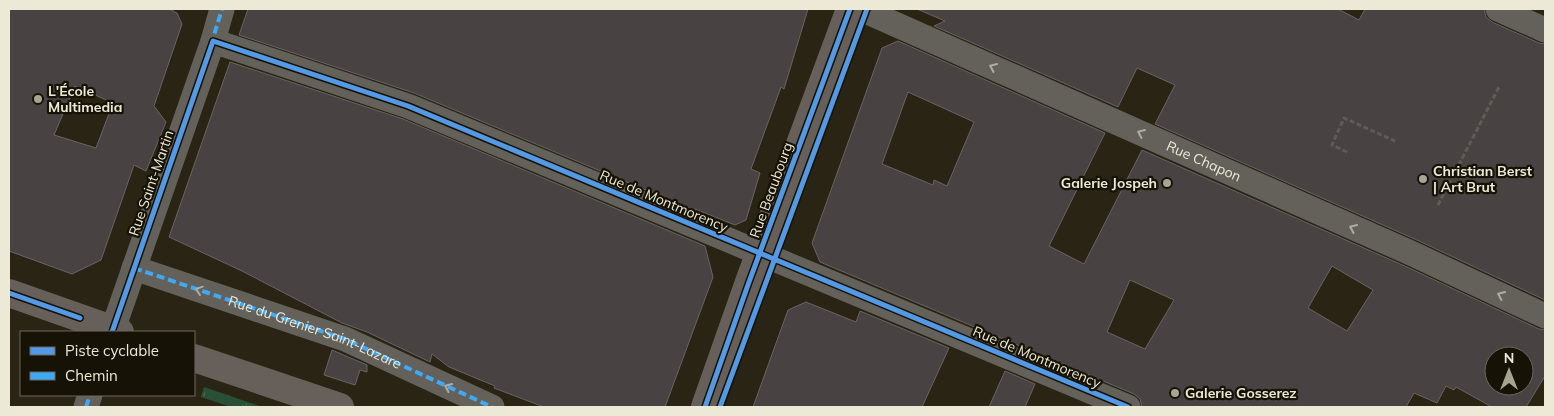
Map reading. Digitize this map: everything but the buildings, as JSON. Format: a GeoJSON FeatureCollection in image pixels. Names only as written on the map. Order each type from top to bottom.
{"type":"FeatureCollection","features":[{"type":"Feature","properties":{"kind":"main road","name":"Rue Beaubourg"},"geometry":{"type":"LineString","coordinates":[[705,407],[850,9]]}},
{"type":"Feature","properties":{"kind":"main road"},"geometry":{"type":"LineString","coordinates":[[9,292],[115,331]]}},
{"type":"Feature","properties":{"kind":"main road"},"geometry":{"type":"LineString","coordinates":[[195,358],[340,407]]}},
{"type":"Feature","properties":{"kind":"street","name":"Rue Saint-Martin"},"geometry":{"type":"LineString","coordinates":[[115,331],[134,268],[213,41],[221,9]]}},
{"type":"Feature","properties":{"kind":"street","name":"Rue Chapon"},"geometry":{"type":"LineString","coordinates":[[861,9],[1413,254],[1545,316]]}},
{"type":"Feature","properties":{"kind":"street"},"geometry":{"type":"LineString","coordinates":[[1498,9],[1545,30]]}},
{"type":"Feature","properties":{"kind":"street","name":"Rue de Montmorency"},"geometry":{"type":"LineString","coordinates":[[213,41],[408,106],[1128,407]]}},
{"type":"Feature","properties":{"kind":"street","name":"Rue du Grenier Saint-Lazare"},"geometry":{"type":"LineString","coordinates":[[134,268],[345,339],[492,407]]}},
{"type":"Feature","properties":{"kind":"path"},"geometry":{"type":"LineString","coordinates":[[1438,205],[1499,87]]}},
{"type":"Feature","properties":{"kind":"path"},"geometry":{"type":"LineString","coordinates":[[1347,152],[1332,145],[1344,118],[1395,140]]}},
{"type":"Feature","properties":{"kind":"green space"},"geometry":{"type":"Polygon","coordinates":[[[204,387],[263,407],[231,407],[201,397],[204,387]]]}},
{"type":"Feature","properties":{"kind":"marked path"},"geometry":{"type":"LineString","coordinates":[[211,45],[222,9]]}},
{"type":"Feature","properties":{"kind":"marked path"},"geometry":{"type":"LineString","coordinates":[[134,268],[345,339],[492,407]]}},
{"type":"Feature","properties":{"kind":"marked path"},"geometry":{"type":"LineString","coordinates":[[86,407],[90,396]]}},
{"type":"Feature","properties":{"kind":"cycle path"},"geometry":{"type":"LineString","coordinates":[[705,407],[850,9]]}},
{"type":"Feature","properties":{"kind":"cycle path"},"geometry":{"type":"LineString","coordinates":[[720,407],[867,9]]}},
{"type":"Feature","properties":{"kind":"cycle path"},"geometry":{"type":"LineString","coordinates":[[112,331],[213,41],[408,106],[1128,407]]}},
{"type":"Feature","properties":{"kind":"cycle path"},"geometry":{"type":"LineString","coordinates":[[9,293],[80,318]]}},
{"type":"Feature","properties":{"kind":"place","name":"L'École Multimedia"},"geometry":{"type":"Point","coordinates":[38,99]}},
{"type":"Feature","properties":{"kind":"place","name":"Christian Berst | Art Brut"},"geometry":{"type":"Point","coordinates":[1423,179]}},
{"type":"Feature","properties":{"kind":"place","name":"Galerie Jospeh"},"geometry":{"type":"Point","coordinates":[1167,183]}},
{"type":"Feature","properties":{"kind":"place","name":"Galerie Gosserez"},"geometry":{"type":"Point","coordinates":[1175,393]}}]}
